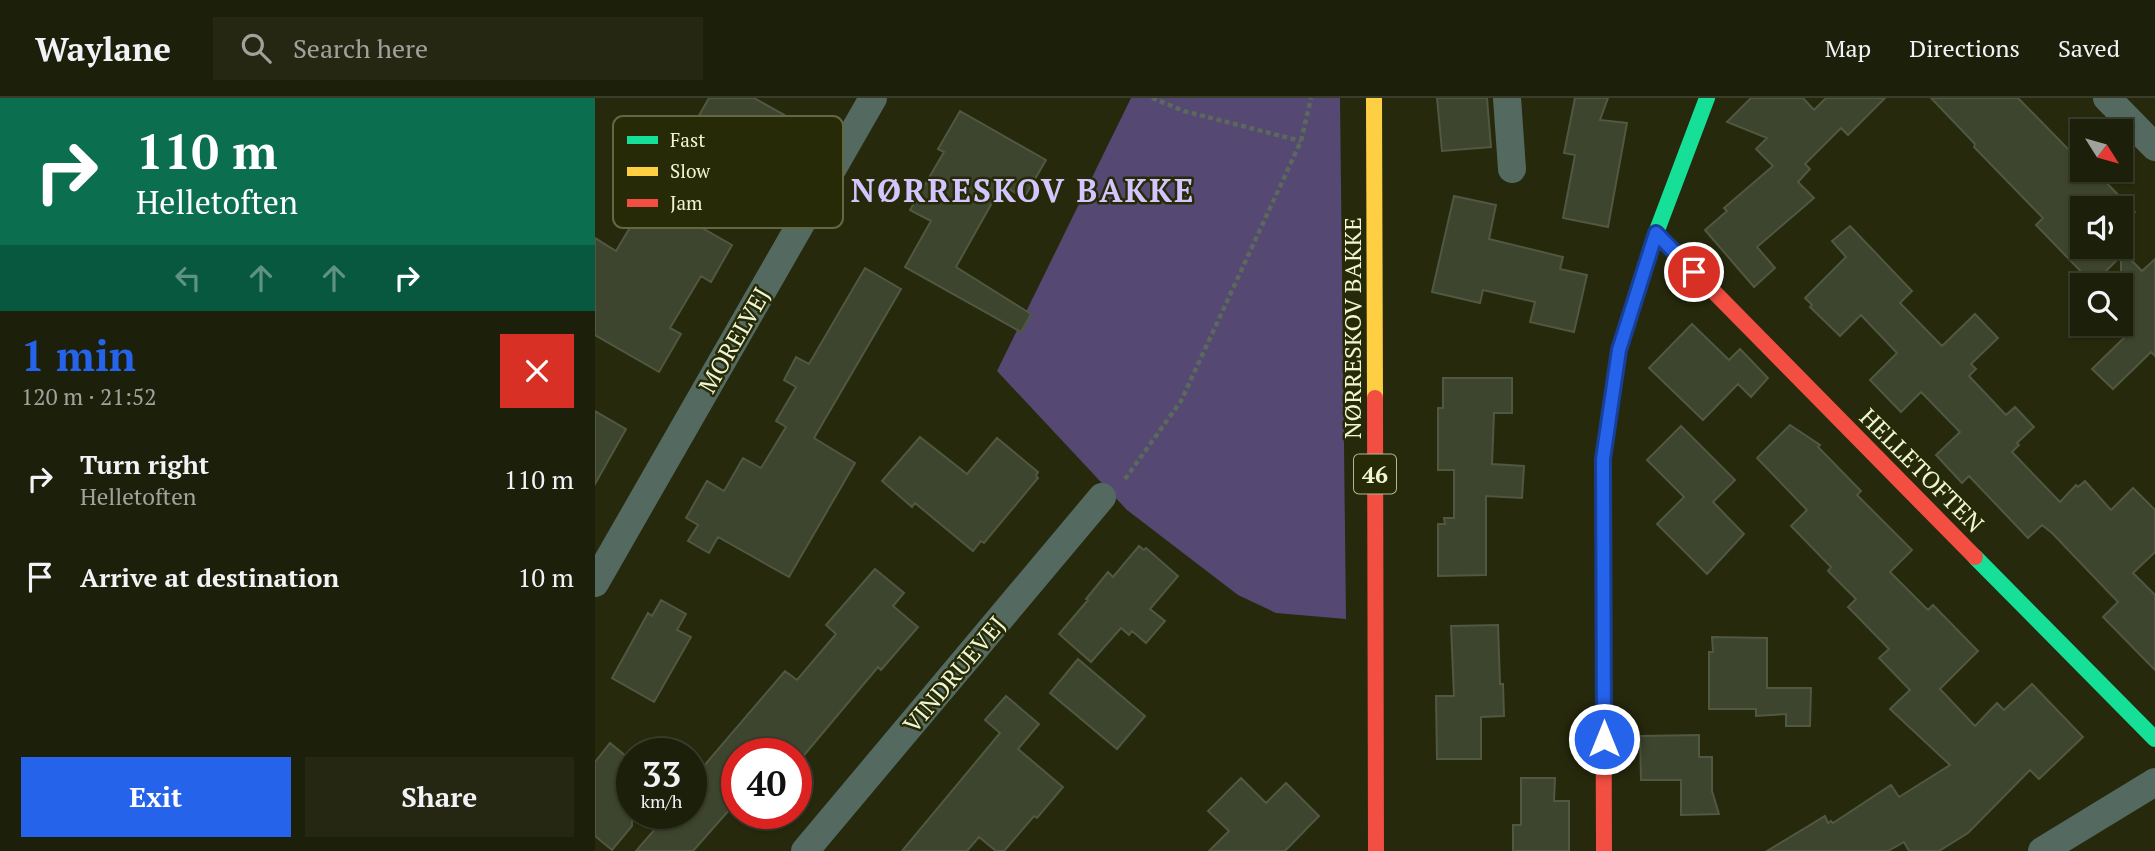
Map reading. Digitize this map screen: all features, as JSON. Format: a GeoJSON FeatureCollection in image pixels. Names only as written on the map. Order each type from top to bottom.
{"type":"FeatureCollection","features":[{"type":"Feature","properties":{"kind":"street","name":"MORELVEJ"},"geometry":{"type":"LineString","coordinates":[[843,150],[873,98]]}},
{"type":"Feature","properties":{"kind":"street","name":"NØRRESKOV BAKKE"},"geometry":{"type":"LineString","coordinates":[[1374,98],[1376,851]]}},
{"type":"Feature","properties":{"kind":"street"},"geometry":{"type":"LineString","coordinates":[[1507,98],[1512,169]]}},
{"type":"Feature","properties":{"kind":"street"},"geometry":{"type":"LineString","coordinates":[[1604,851],[1603,459],[1619,350],[1656,233],[1707,98]]}},
{"type":"Feature","properties":{"kind":"street"},"geometry":{"type":"LineString","coordinates":[[2107,98],[2155,147]]}},
{"type":"Feature","properties":{"kind":"street","name":"MORELVEJ"},"geometry":{"type":"LineString","coordinates":[[595,583],[798,228]]}},
{"type":"Feature","properties":{"kind":"street","name":"HELLETOFTEN"},"geometry":{"type":"LineString","coordinates":[[1656,233],[2155,739]]}},
{"type":"Feature","properties":{"kind":"street","name":"VINDRUEVEJ"},"geometry":{"type":"LineString","coordinates":[[805,851],[1102,497]]}},
{"type":"Feature","properties":{"kind":"street"},"geometry":{"type":"LineString","coordinates":[[2042,851],[2155,782]]}},
{"type":"Feature","properties":{"kind":"path"},"geometry":{"type":"LineString","coordinates":[[1152,98],[1184,111],[1301,141]]}},
{"type":"Feature","properties":{"kind":"path"},"geometry":{"type":"LineString","coordinates":[[1102,497],[1121,485],[1181,401],[1301,141],[1311,98]]}},
{"type":"Feature","properties":{"kind":"shaded area"},"geometry":{"type":"Polygon","coordinates":[[[1131,98],[1340,98],[1346,619],[1276,613],[1238,595],[1127,510],[997,371],[1131,98]]]}},
{"type":"Feature","properties":{"kind":"building"},"geometry":{"type":"Polygon","coordinates":[[[709,98],[754,98],[786,116],[699,116],[709,98]]]}},
{"type":"Feature","properties":{"kind":"building"},"geometry":{"type":"Polygon","coordinates":[[[1437,98],[1487,98],[1491,147],[1442,151],[1437,98]]]}},
{"type":"Feature","properties":{"kind":"building"},"geometry":{"type":"Polygon","coordinates":[[[1575,98],[1608,98],[1600,120],[1627,123],[1608,227],[1563,218],[1575,155],[1564,153],[1575,98]]]}},
{"type":"Feature","properties":{"kind":"building"},"geometry":{"type":"Polygon","coordinates":[[[1751,98],[1803,98],[1814,110],[1826,98],[1885,98],[1848,135],[1841,128],[1805,164],[1810,169],[1798,182],[1814,198],[1757,247],[1775,268],[1754,287],[1705,230],[1727,211],[1724,208],[1773,166],[1756,149],[1767,138],[1727,122],[1751,98]]]}},
{"type":"Feature","properties":{"kind":"building"},"geometry":{"type":"Polygon","coordinates":[[[1931,98],[2018,98],[2070,151],[2070,182],[2106,182],[2119,196],[2070,196],[2070,259],[2118,259],[2104,273],[2082,273],[2036,225],[2043,218],[1974,147],[1975,144],[1931,98]]]}},
{"type":"Feature","properties":{"kind":"building"},"geometry":{"type":"Polygon","coordinates":[[[960,111],[1046,160],[1024,198],[1002,185],[956,267],[1031,314],[1021,332],[905,267],[931,221],[910,210],[944,152],[938,149],[960,111]]]}},
{"type":"Feature","properties":{"kind":"building"},"geometry":{"type":"Polygon","coordinates":[[[1454,196],[1496,205],[1489,239],[1563,257],[1560,269],[1587,275],[1574,332],[1530,322],[1535,302],[1483,290],[1480,303],[1432,292],[1454,196]]]}},
{"type":"Feature","properties":{"kind":"building"},"geometry":{"type":"Polygon","coordinates":[[[1850,226],[1912,291],[1900,303],[1942,346],[1975,314],[1998,338],[1971,364],[1976,369],[1969,376],[2006,415],[2015,407],[2034,427],[2017,443],[2019,445],[2012,452],[2060,502],[2076,485],[2078,487],[2085,481],[2111,510],[2133,488],[2155,510],[2155,552],[2133,573],[2155,595],[2155,670],[2103,617],[2118,602],[2052,533],[2042,525],[2028,538],[1969,476],[1962,483],[1936,455],[1960,432],[1921,392],[1901,412],[1870,380],[1897,353],[1861,315],[1840,336],[1810,307],[1812,305],[1805,298],[1846,257],[1832,241],[1850,226]]]}},
{"type":"Feature","properties":{"kind":"building"},"geometry":{"type":"Polygon","coordinates":[[[630,228],[702,228],[732,245],[711,282],[701,276],[670,328],[681,334],[659,372],[595,335],[595,238],[616,251],[630,228]]]}},
{"type":"Feature","properties":{"kind":"building"},"geometry":{"type":"Polygon","coordinates":[[[2121,259],[2130,259],[2142,271],[2155,259],[2155,356],[2151,352],[2113,389],[2092,369],[2126,336],[2133,336],[2133,273],[2121,273],[2121,259]]]}},
{"type":"Feature","properties":{"kind":"building"},"geometry":{"type":"Polygon","coordinates":[[[865,268],[901,289],[814,438],[855,463],[789,577],[718,537],[709,553],[688,541],[698,525],[686,518],[707,481],[724,491],[743,458],[761,468],[786,427],[776,421],[796,387],[784,380],[796,357],[809,364],[865,268]]]}},
{"type":"Feature","properties":{"kind":"building"},"geometry":{"type":"Polygon","coordinates":[[[1692,324],[1729,360],[1740,349],[1768,378],[1751,397],[1738,384],[1703,420],[1649,368],[1692,324]]]}},
{"type":"Feature","properties":{"kind":"building"},"geometry":{"type":"Polygon","coordinates":[[[1443,378],[1512,378],[1512,413],[1494,413],[1492,464],[1524,466],[1522,498],[1486,496],[1486,575],[1438,576],[1438,524],[1445,524],[1444,518],[1454,518],[1454,470],[1438,470],[1438,408],[1443,408],[1443,378]]]}},
{"type":"Feature","properties":{"kind":"building"},"geometry":{"type":"Polygon","coordinates":[[[595,411],[626,429],[595,484],[595,411]]]}},
{"type":"Feature","properties":{"kind":"building"},"geometry":{"type":"Polygon","coordinates":[[[1790,425],[1820,445],[1818,447],[1861,491],[1857,495],[1912,550],[1890,572],[1928,610],[1933,605],[1978,651],[1940,689],[1975,726],[1997,703],[2004,710],[2032,684],[2083,737],[2039,779],[2030,770],[1968,833],[1939,851],[1909,851],[1904,842],[1888,851],[1767,851],[1825,816],[1828,823],[1833,823],[1891,785],[1899,797],[1950,765],[1890,709],[1910,690],[1879,658],[1889,649],[1848,607],[1856,599],[1828,571],[1831,567],[1791,526],[1807,510],[1757,458],[1790,425]]]}},
{"type":"Feature","properties":{"kind":"building"},"geometry":{"type":"Polygon","coordinates":[[[1681,426],[1735,480],[1713,502],[1744,534],[1707,574],[1657,524],[1684,497],[1647,460],[1681,426]]]}},
{"type":"Feature","properties":{"kind":"building"},"geometry":{"type":"Polygon","coordinates":[[[920,437],[967,474],[997,438],[1038,472],[1038,478],[984,543],[981,541],[973,551],[915,503],[912,507],[882,481],[920,437]]]}},
{"type":"Feature","properties":{"kind":"building"},"geometry":{"type":"Polygon","coordinates":[[[1139,546],[1144,550],[1146,548],[1178,576],[1150,609],[1165,621],[1146,643],[1132,631],[1129,635],[1121,628],[1091,662],[1059,634],[1108,572],[1113,577],[1139,546]]]}},
{"type":"Feature","properties":{"kind":"building"},"geometry":{"type":"Polygon","coordinates":[[[875,569],[904,593],[893,606],[918,627],[881,670],[878,667],[812,746],[812,738],[728,738],[785,671],[797,680],[836,634],[826,625],[875,569]]]}},
{"type":"Feature","properties":{"kind":"building"},"geometry":{"type":"Polygon","coordinates":[[[661,600],[686,614],[677,630],[691,637],[654,702],[612,678],[648,613],[652,616],[661,600]]]}},
{"type":"Feature","properties":{"kind":"building"},"geometry":{"type":"Polygon","coordinates":[[[1498,625],[1504,716],[1481,717],[1481,759],[1437,759],[1436,696],[1454,696],[1451,626],[1498,625]]]}},
{"type":"Feature","properties":{"kind":"building"},"geometry":{"type":"Polygon","coordinates":[[[1712,637],[1767,638],[1767,688],[1811,688],[1810,726],[1786,726],[1786,714],[1756,716],[1756,709],[1709,709],[1709,652],[1713,652],[1712,637]]]}},
{"type":"Feature","properties":{"kind":"building"},"geometry":{"type":"Polygon","coordinates":[[[1078,659],[1145,716],[1117,749],[1050,693],[1078,659]]]}},
{"type":"Feature","properties":{"kind":"building"},"geometry":{"type":"Polygon","coordinates":[[[1006,696],[1039,724],[1018,749],[1063,787],[1004,851],[996,851],[979,837],[967,851],[902,851],[1000,733],[985,720],[1006,696]]]}},
{"type":"Feature","properties":{"kind":"building"},"geometry":{"type":"Polygon","coordinates":[[[1699,735],[1699,757],[1712,757],[1712,791],[1719,814],[1681,815],[1681,780],[1641,780],[1640,736],[1699,735]]]}},
{"type":"Feature","properties":{"kind":"building"},"geometry":{"type":"Polygon","coordinates":[[[610,743],[616,748],[616,829],[630,829],[612,850],[595,836],[595,762],[610,743]]]}},
{"type":"Feature","properties":{"kind":"building"},"geometry":{"type":"Polygon","coordinates":[[[721,746],[721,819],[693,851],[636,851],[655,829],[707,829],[707,762],[721,746]]]}},
{"type":"Feature","properties":{"kind":"building"},"geometry":{"type":"Polygon","coordinates":[[[1241,778],[1266,803],[1286,783],[1319,816],[1285,851],[1209,851],[1229,831],[1208,811],[1241,778]]]}},
{"type":"Feature","properties":{"kind":"building"},"geometry":{"type":"Polygon","coordinates":[[[1521,778],[1555,778],[1554,801],[1569,801],[1569,851],[1513,851],[1513,825],[1521,825],[1521,778]]]}},
{"type":"Feature","properties":{"kind":"traffic: fast"},"geometry":{"type":"LineString","coordinates":[[1603,546],[1603,459],[1619,350],[1656,233],[1707,98]]}},
{"type":"Feature","properties":{"kind":"traffic: fast"},"geometry":{"type":"LineString","coordinates":[[1975,557],[2155,739]]}},
{"type":"Feature","properties":{"kind":"traffic: slow"},"geometry":{"type":"LineString","coordinates":[[1374,98],[1375,398]]}},
{"type":"Feature","properties":{"kind":"traffic: jam"},"geometry":{"type":"LineString","coordinates":[[1656,233],[1975,557]]}},
{"type":"Feature","properties":{"kind":"traffic: jam"},"geometry":{"type":"LineString","coordinates":[[1375,398],[1376,851]]}},
{"type":"Feature","properties":{"kind":"traffic: jam"},"geometry":{"type":"LineString","coordinates":[[1603,546],[1604,851]]}},
{"type":"Feature","properties":{"kind":"district","name":"NØRRESKOV BAKKE"},"geometry":{"type":"Point","coordinates":[1023,190]}},
{"type":"Feature","properties":{"kind":"route"},"geometry":{"type":"LineString","coordinates":[[1604,739],[1603,459],[1619,350],[1656,233],[1694,272]]}}]}
